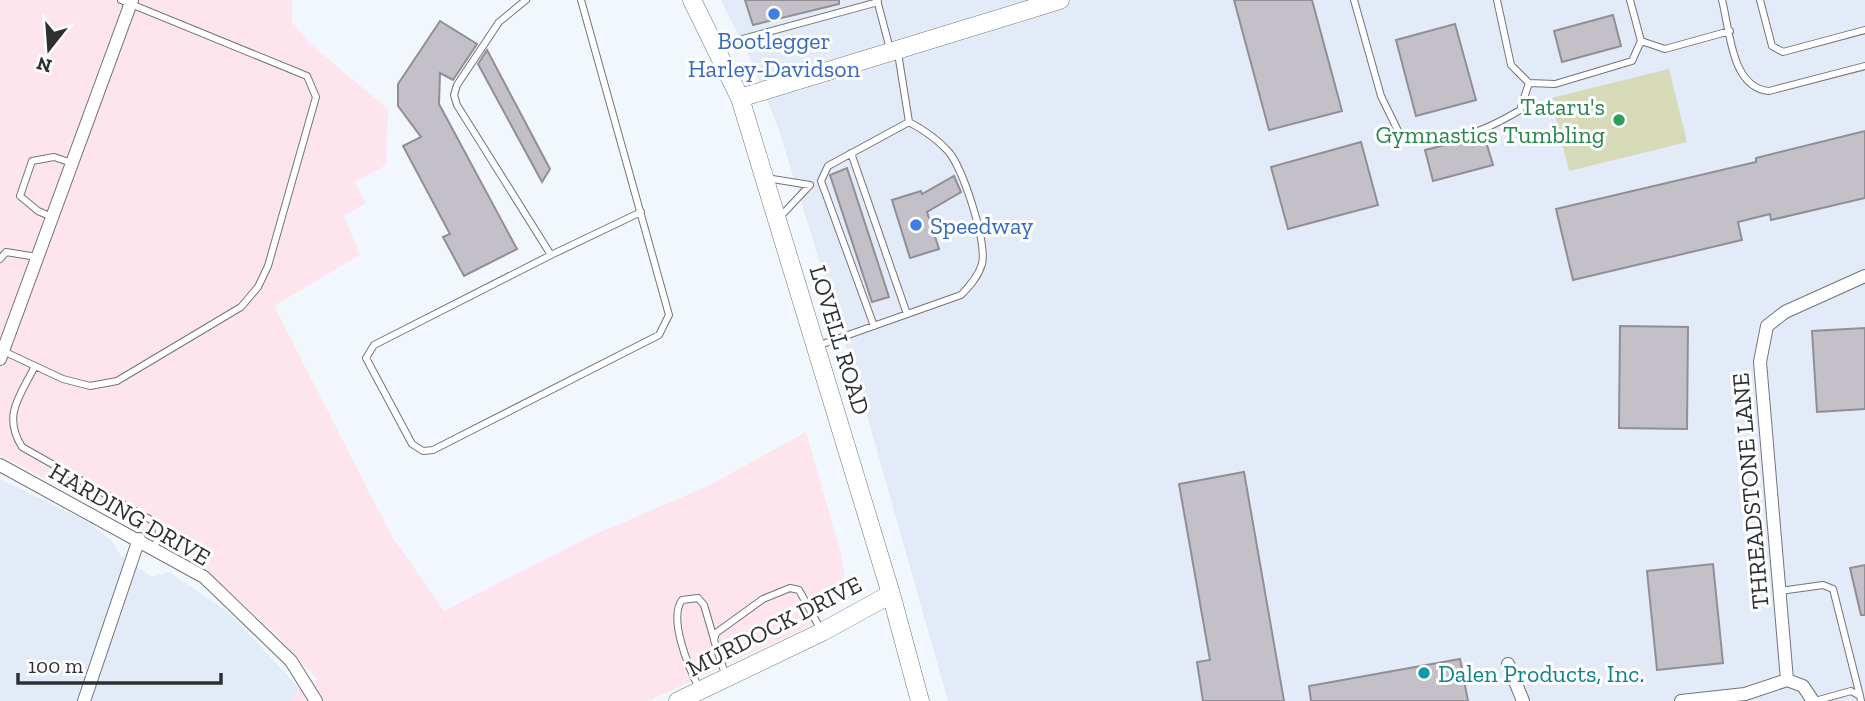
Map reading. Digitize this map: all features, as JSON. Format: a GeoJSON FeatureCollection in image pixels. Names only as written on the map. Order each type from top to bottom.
{"type":"FeatureCollection","features":[{"type":"Feature","properties":{"kind":"main road","name":"LOVELL ROAD"},"geometry":{"type":"LineString","coordinates":[[692,0],[740,98],[891,594],[920,701]]}},
{"type":"Feature","properties":{"kind":"main road"},"geometry":{"type":"LineString","coordinates":[[740,98],[1060,0]]}},
{"type":"Feature","properties":{"kind":"main road","name":"MURDOCK DRIVE"},"geometry":{"type":"LineString","coordinates":[[678,701],[822,632],[891,594]]}},
{"type":"Feature","properties":{"kind":"street"},"geometry":{"type":"LineString","coordinates":[[1,355],[72,163],[127,2]]}},
{"type":"Feature","properties":{"kind":"street","name":"THREADSTONE LANE"},"geometry":{"type":"LineString","coordinates":[[1787,680],[1760,362],[1767,326],[1785,312],[1865,276]]}},
{"type":"Feature","properties":{"kind":"street","name":"HARDING DRIVE"},"geometry":{"type":"LineString","coordinates":[[0,465],[139,539],[204,578],[291,662],[316,701]]}},
{"type":"Feature","properties":{"kind":"street"},"geometry":{"type":"LineString","coordinates":[[84,701],[139,539]]}},
{"type":"Feature","properties":{"kind":"street"},"geometry":{"type":"LineString","coordinates":[[1508,664],[1523,701]]}},
{"type":"Feature","properties":{"kind":"street"},"geometry":{"type":"LineString","coordinates":[[1681,701],[1745,694],[1787,680],[1803,686],[1814,701]]}},
{"type":"Feature","properties":{"kind":"lane"},"geometry":{"type":"LineString","coordinates":[[526,0],[499,22],[457,85],[454,95],[457,105],[551,255]]}},
{"type":"Feature","properties":{"kind":"lane"},"geometry":{"type":"LineString","coordinates":[[581,0],[641,212],[669,315],[659,335],[433,450],[423,451],[412,444],[366,358],[374,345],[641,212]]}},
{"type":"Feature","properties":{"kind":"lane"},"geometry":{"type":"LineString","coordinates":[[1354,0],[1381,96],[1402,139],[1428,143],[1485,131],[1520,110],[1529,83]]}},
{"type":"Feature","properties":{"kind":"lane"},"geometry":{"type":"LineString","coordinates":[[1497,0],[1511,65],[1529,83],[1555,84],[1632,61],[1641,41],[1630,0]]}},
{"type":"Feature","properties":{"kind":"lane"},"geometry":{"type":"LineString","coordinates":[[1722,0],[1742,77],[1758,90],[1769,90],[1865,66]]}},
{"type":"Feature","properties":{"kind":"lane"},"geometry":{"type":"LineString","coordinates":[[1760,0],[1772,46],[1783,52],[1865,30]]}},
{"type":"Feature","properties":{"kind":"lane"},"geometry":{"type":"LineString","coordinates":[[1,355],[63,379],[90,386],[117,381],[241,307],[258,287],[268,266],[316,97],[307,75],[127,2]]}},
{"type":"Feature","properties":{"kind":"lane"},"geometry":{"type":"LineString","coordinates":[[715,47],[878,3],[894,52],[909,122]]}},
{"type":"Feature","properties":{"kind":"lane"},"geometry":{"type":"LineString","coordinates":[[1641,41],[1665,49],[1730,32]]}},
{"type":"Feature","properties":{"kind":"lane"},"geometry":{"type":"LineString","coordinates":[[777,219],[810,185],[821,181],[828,166],[909,122]]}},
{"type":"Feature","properties":{"kind":"lane"},"geometry":{"type":"LineString","coordinates":[[816,346],[961,295],[973,284],[982,265],[983,247],[958,165],[929,132],[909,122]]}},
{"type":"Feature","properties":{"kind":"lane"},"geometry":{"type":"LineString","coordinates":[[851,153],[906,314]]}},
{"type":"Feature","properties":{"kind":"lane"},"geometry":{"type":"LineString","coordinates":[[52,217],[38,211],[20,196],[32,161],[54,157],[72,163]]}},
{"type":"Feature","properties":{"kind":"lane"},"geometry":{"type":"LineString","coordinates":[[765,177],[810,185]]}},
{"type":"Feature","properties":{"kind":"lane"},"geometry":{"type":"LineString","coordinates":[[821,181],[874,326]]}},
{"type":"Feature","properties":{"kind":"lane"},"geometry":{"type":"LineString","coordinates":[[0,259],[6,252],[37,257]]}},
{"type":"Feature","properties":{"kind":"lane"},"geometry":{"type":"LineString","coordinates":[[35,366],[14,408],[11,430],[22,447],[158,524],[159,535],[154,548]]}},
{"type":"Feature","properties":{"kind":"lane"},"geometry":{"type":"LineString","coordinates":[[1780,591],[1822,584],[1833,589],[1860,699]]}},
{"type":"Feature","properties":{"kind":"lane"},"geometry":{"type":"LineString","coordinates":[[714,640],[722,626],[763,599],[790,588],[799,590],[807,601],[822,632]]}},
{"type":"Feature","properties":{"kind":"lane"},"geometry":{"type":"LineString","coordinates":[[700,691],[687,662],[677,620],[676,612],[682,600],[692,597],[704,606],[726,678]]}},
{"type":"Feature","properties":{"kind":"lane"},"geometry":{"type":"LineString","coordinates":[[1814,701],[1851,691],[1860,699]]}},
{"type":"Feature","properties":{"kind":"shaded area"},"geometry":{"type":"Polygon","coordinates":[[[0,0],[292,0],[292,22],[309,43],[388,109],[386,165],[355,182],[366,203],[344,216],[360,255],[274,306],[391,535],[444,611],[587,538],[708,486],[806,432],[841,554],[844,575],[833,608],[801,630],[648,701],[291,701],[299,688],[318,680],[274,632],[220,583],[181,551],[0,455],[0,0]]]}},
{"type":"Feature","properties":{"kind":"shaded area"},"geometry":{"type":"Polygon","coordinates":[[[721,0],[1865,0],[1865,701],[948,701],[865,408],[778,127],[751,61],[721,0]]]}},
{"type":"Feature","properties":{"kind":"shaded area"},"geometry":{"type":"Polygon","coordinates":[[[0,479],[88,522],[112,541],[121,556],[152,577],[169,572],[229,613],[299,688],[291,701],[0,701],[0,479]]]}},
{"type":"Feature","properties":{"kind":"green space","name":"Tataru's Gymnastics Tumbling"},"geometry":{"type":"Polygon","coordinates":[[[1669,69],[1687,142],[1569,171],[1551,98],[1669,69]]]}},
{"type":"Feature","properties":{"kind":"building","name":"Bootlegger Harley-Davidson"},"geometry":{"type":"Polygon","coordinates":[[[745,0],[839,0],[839,4],[753,25],[745,0]]]}},
{"type":"Feature","properties":{"kind":"building"},"geometry":{"type":"Polygon","coordinates":[[[1234,0],[1312,0],[1342,111],[1269,130],[1234,0]]]}},
{"type":"Feature","properties":{"kind":"building"},"geometry":{"type":"Polygon","coordinates":[[[1613,15],[1621,46],[1562,62],[1554,31],[1613,15]]]}},
{"type":"Feature","properties":{"kind":"building"},"geometry":{"type":"Polygon","coordinates":[[[440,21],[477,44],[453,80],[440,73],[439,104],[517,249],[464,276],[443,237],[450,234],[403,146],[421,137],[398,106],[398,84],[440,21]]]}},
{"type":"Feature","properties":{"kind":"building"},"geometry":{"type":"Polygon","coordinates":[[[1455,24],[1476,100],[1416,116],[1396,40],[1455,24]]]}},
{"type":"Feature","properties":{"kind":"building"},"geometry":{"type":"Polygon","coordinates":[[[487,50],[550,169],[542,182],[478,64],[487,50]]]}},
{"type":"Feature","properties":{"kind":"building"},"geometry":{"type":"Polygon","coordinates":[[[1865,131],[1865,198],[1771,220],[1770,214],[1738,222],[1742,240],[1573,280],[1556,209],[1756,162],[1756,158],[1865,131]]]}},
{"type":"Feature","properties":{"kind":"building"},"geometry":{"type":"Polygon","coordinates":[[[1484,135],[1493,165],[1433,181],[1425,150],[1484,135]]]}},
{"type":"Feature","properties":{"kind":"building"},"geometry":{"type":"Polygon","coordinates":[[[1361,142],[1378,205],[1288,229],[1271,167],[1361,142]]]}},
{"type":"Feature","properties":{"kind":"building"},"geometry":{"type":"Polygon","coordinates":[[[847,168],[889,297],[872,302],[830,175],[847,168]]]}},
{"type":"Feature","properties":{"kind":"building"},"geometry":{"type":"Polygon","coordinates":[[[954,176],[961,192],[927,212],[939,249],[910,258],[892,200],[921,191],[922,194],[954,176]]]}},
{"type":"Feature","properties":{"kind":"building"},"geometry":{"type":"Polygon","coordinates":[[[1620,326],[1688,327],[1687,429],[1619,428],[1620,326]]]}},
{"type":"Feature","properties":{"kind":"building"},"geometry":{"type":"Polygon","coordinates":[[[1865,328],[1865,409],[1817,412],[1812,331],[1865,328]]]}},
{"type":"Feature","properties":{"kind":"building"},"geometry":{"type":"Polygon","coordinates":[[[1244,472],[1284,701],[1203,701],[1197,662],[1210,660],[1179,484],[1244,472]]]}},
{"type":"Feature","properties":{"kind":"building"},"geometry":{"type":"Polygon","coordinates":[[[1713,564],[1723,663],[1657,670],[1647,571],[1713,564]]]}},
{"type":"Feature","properties":{"kind":"building"},"geometry":{"type":"Polygon","coordinates":[[[1865,565],[1865,615],[1861,615],[1850,568],[1865,565]]]}},
{"type":"Feature","properties":{"kind":"building","name":"Dalen Products, Inc."},"geometry":{"type":"Polygon","coordinates":[[[1460,659],[1468,701],[1311,701],[1309,686],[1460,659]]]}},
{"type":"Feature","properties":{"kind":"place","name":"Bootlegger Harley-Davidson"},"geometry":{"type":"Point","coordinates":[774,14]}},
{"type":"Feature","properties":{"kind":"place","name":"Tataru's Gymnastics Tumbling"},"geometry":{"type":"Point","coordinates":[1619,120]}},
{"type":"Feature","properties":{"kind":"place","name":"Speedway"},"geometry":{"type":"Point","coordinates":[916,225]}},
{"type":"Feature","properties":{"kind":"place","name":"Dalen Products, Inc."},"geometry":{"type":"Point","coordinates":[1424,673]}}]}
